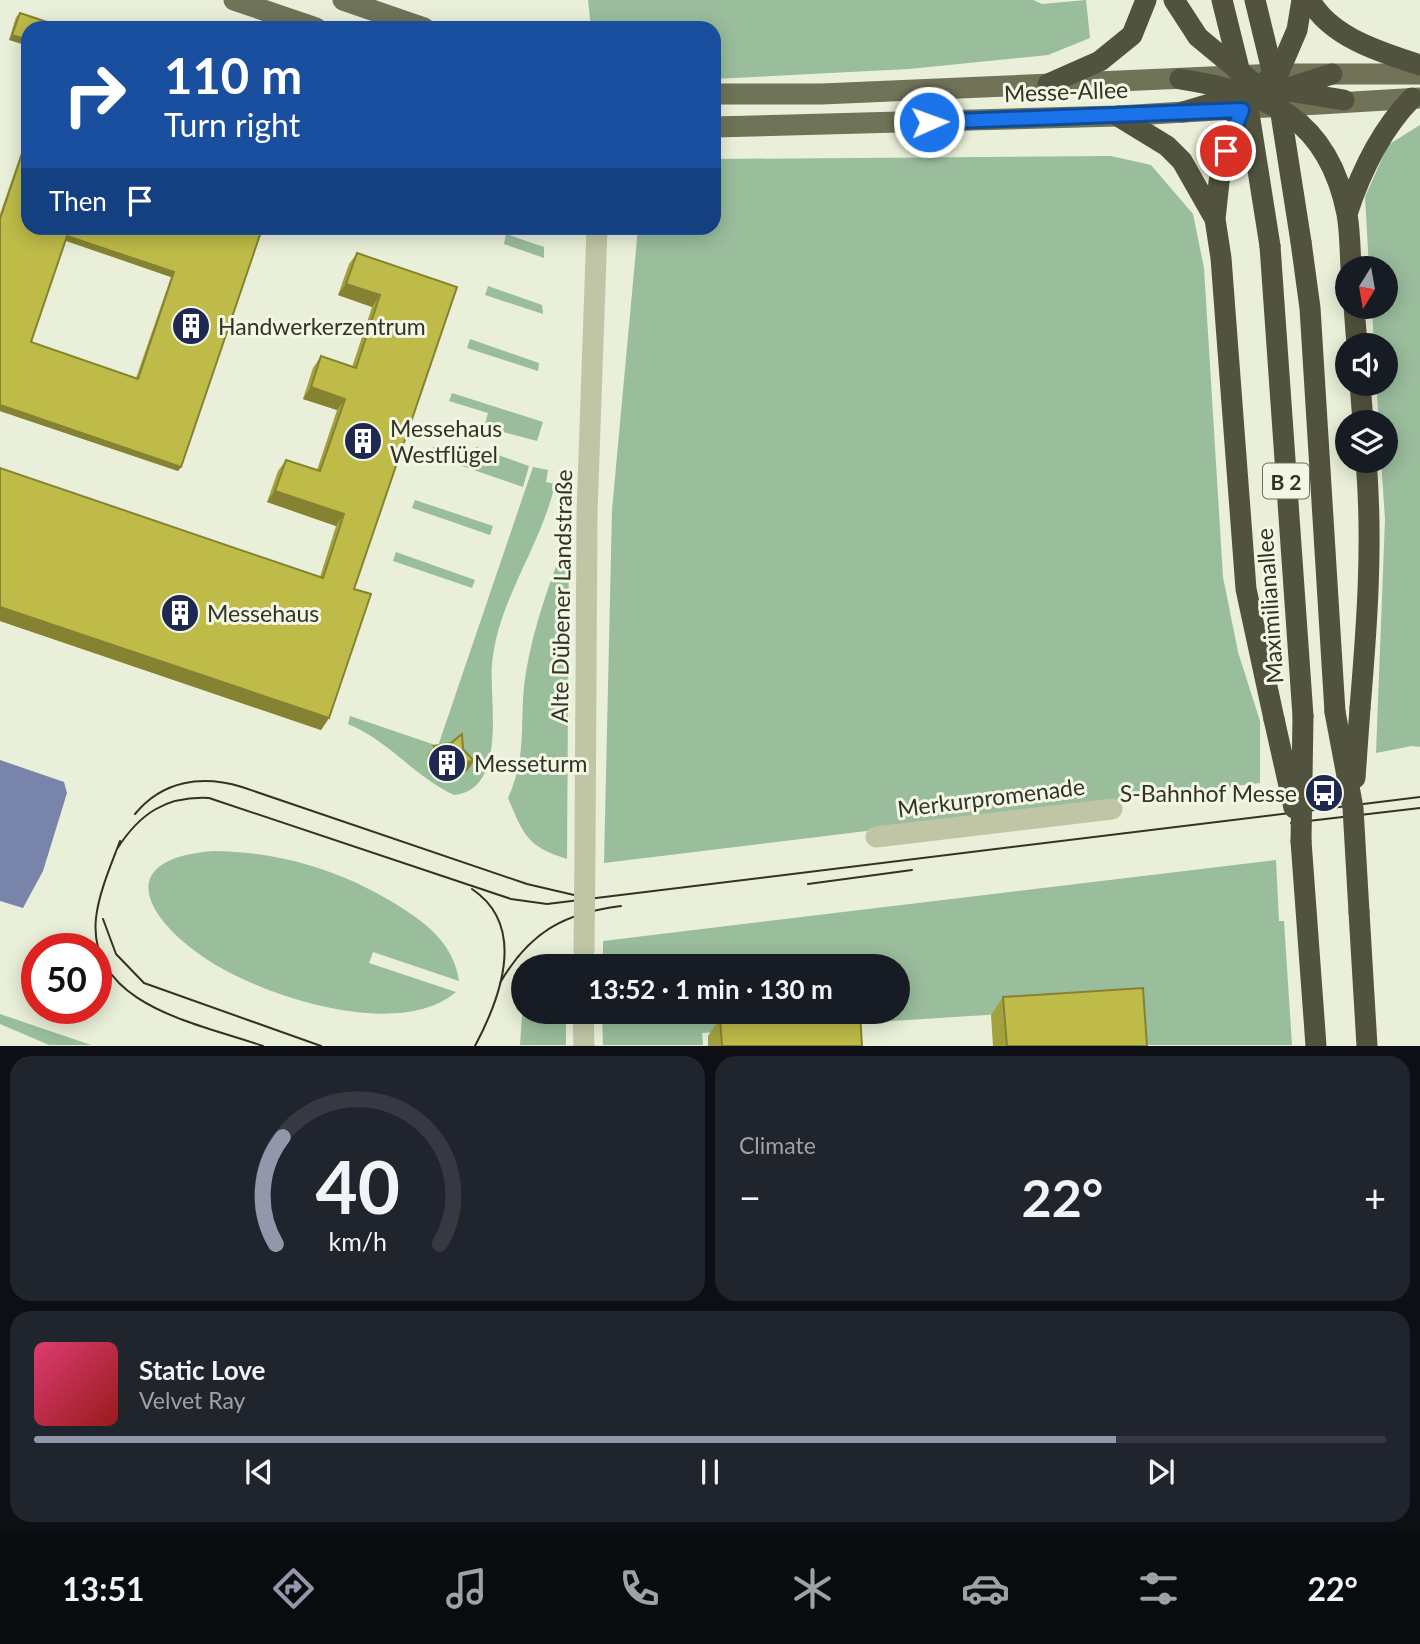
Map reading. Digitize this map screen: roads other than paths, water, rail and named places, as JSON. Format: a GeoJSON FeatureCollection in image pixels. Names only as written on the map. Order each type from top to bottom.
{"type":"FeatureCollection","features":[{"type":"Feature","properties":{"kind":"highway"},"geometry":{"type":"LineString","coordinates":[[1048,85],[1100,61],[1132,35],[1146,0]]}},
{"type":"Feature","properties":{"kind":"highway"},"geometry":{"type":"LineString","coordinates":[[1174,0],[1198,37],[1315,137],[1333,171],[1347,214],[1350,256]]}},
{"type":"Feature","properties":{"kind":"highway","name":"Maximilianallee"},"geometry":{"type":"LineString","coordinates":[[1222,0],[1247,101],[1269,246],[1303,716],[1301,841],[1316,1045]]}},
{"type":"Feature","properties":{"kind":"highway","name":"B 2"},"geometry":{"type":"LineString","coordinates":[[1255,0],[1281,108],[1310,309],[1335,712],[1353,808],[1367,1045]]}},
{"type":"Feature","properties":{"kind":"highway"},"geometry":{"type":"LineString","coordinates":[[1301,841],[1245,589],[1221,258],[1215,219],[1226,151],[1297,30],[1302,0]]}},
{"type":"Feature","properties":{"kind":"highway"},"geometry":{"type":"LineString","coordinates":[[1310,0],[1337,28],[1364,44],[1420,65]]}},
{"type":"Feature","properties":{"kind":"highway"},"geometry":{"type":"LineString","coordinates":[[1180,79],[1344,100]]}},
{"type":"Feature","properties":{"kind":"highway"},"geometry":{"type":"LineString","coordinates":[[1183,112],[1261,91]]}},
{"type":"Feature","properties":{"kind":"highway"},"geometry":{"type":"LineString","coordinates":[[1347,214],[1359,175],[1398,113],[1416,98]]}},
{"type":"Feature","properties":{"kind":"highway"},"geometry":{"type":"LineString","coordinates":[[1118,116],[1167,146],[1182,161],[1215,219]]}},
{"type":"Feature","properties":{"kind":"highway"},"geometry":{"type":"LineString","coordinates":[[1353,808],[1368,613],[1370,509],[1367,473]]}},
{"type":"Feature","properties":{"kind":"main road"},"geometry":{"type":"LineString","coordinates":[[234,0],[296,21]]}},
{"type":"Feature","properties":{"kind":"main road"},"geometry":{"type":"LineString","coordinates":[[343,0],[404,21]]}},
{"type":"Feature","properties":{"kind":"main road"},"geometry":{"type":"LineString","coordinates":[[1261,91],[1332,74],[1420,74]]}},
{"type":"Feature","properties":{"kind":"main road","name":"Messe-Allee"},"geometry":{"type":"LineString","coordinates":[[721,94],[835,94],[1180,79]]}},
{"type":"Feature","properties":{"kind":"main road"},"geometry":{"type":"LineString","coordinates":[[1344,100],[1416,98]]}},
{"type":"Feature","properties":{"kind":"main road","name":"Messe-Allee"},"geometry":{"type":"LineString","coordinates":[[721,127],[1183,112]]}},
{"type":"Feature","properties":{"kind":"street","name":"Alte Dübener Landstraße"},"geometry":{"type":"LineString","coordinates":[[584,954],[587,513],[597,235]]}},
{"type":"Feature","properties":{"kind":"street","name":"Merkurpromenade"},"geometry":{"type":"LineString","coordinates":[[876,837],[1112,809]]}},
{"type":"Feature","properties":{"kind":"street"},"geometry":{"type":"LineString","coordinates":[[583,1024],[584,1045]]}},
{"type":"Feature","properties":{"kind":"water"},"geometry":{"type":"Polygon","coordinates":[[[0,760],[64,782],[67,793],[43,871],[23,908],[0,901],[0,760]]]}},
{"type":"Feature","properties":{"kind":"tram line"},"geometry":{"type":"LineString","coordinates":[[135,814],[146,803],[171,787],[198,781],[227,783],[527,884],[574,895]]}},
{"type":"Feature","properties":{"kind":"tram line"},"geometry":{"type":"LineString","coordinates":[[117,849],[135,826],[156,809],[180,800],[209,798],[511,899],[547,904],[1420,797]]}},
{"type":"Feature","properties":{"kind":"tram line"},"geometry":{"type":"LineString","coordinates":[[1291,823],[1420,808]]}},
{"type":"Feature","properties":{"kind":"tram line"},"geometry":{"type":"LineString","coordinates":[[120,841],[96,918],[98,948],[110,972],[129,991],[153,1007],[263,1046]]}},
{"type":"Feature","properties":{"kind":"tram line"},"geometry":{"type":"LineString","coordinates":[[808,884],[912,870]]}},
{"type":"Feature","properties":{"kind":"tram line"},"geometry":{"type":"LineString","coordinates":[[472,889],[489,904],[499,922],[504,942],[500,985],[475,1046]]}},
{"type":"Feature","properties":{"kind":"tram line"},"geometry":{"type":"LineString","coordinates":[[500,983],[523,951],[550,928],[582,914],[621,906]]}},
{"type":"Feature","properties":{"kind":"tram line"},"geometry":{"type":"LineString","coordinates":[[103,919],[116,954],[144,983],[321,1046]]}},
{"type":"Feature","properties":{"kind":"place","name":"Handwerkerzentrum"},"geometry":{"type":"Point","coordinates":[191,326]}},
{"type":"Feature","properties":{"kind":"place","name":"Messehaus Westflügel"},"geometry":{"type":"Point","coordinates":[363,441]}},
{"type":"Feature","properties":{"kind":"place","name":"Messehaus"},"geometry":{"type":"Point","coordinates":[180,613]}},
{"type":"Feature","properties":{"kind":"place","name":"Messeturm"},"geometry":{"type":"Point","coordinates":[447,763]}},
{"type":"Feature","properties":{"kind":"place","name":"S-Bahnhof Messe"},"geometry":{"type":"Point","coordinates":[1324,793]}}]}
